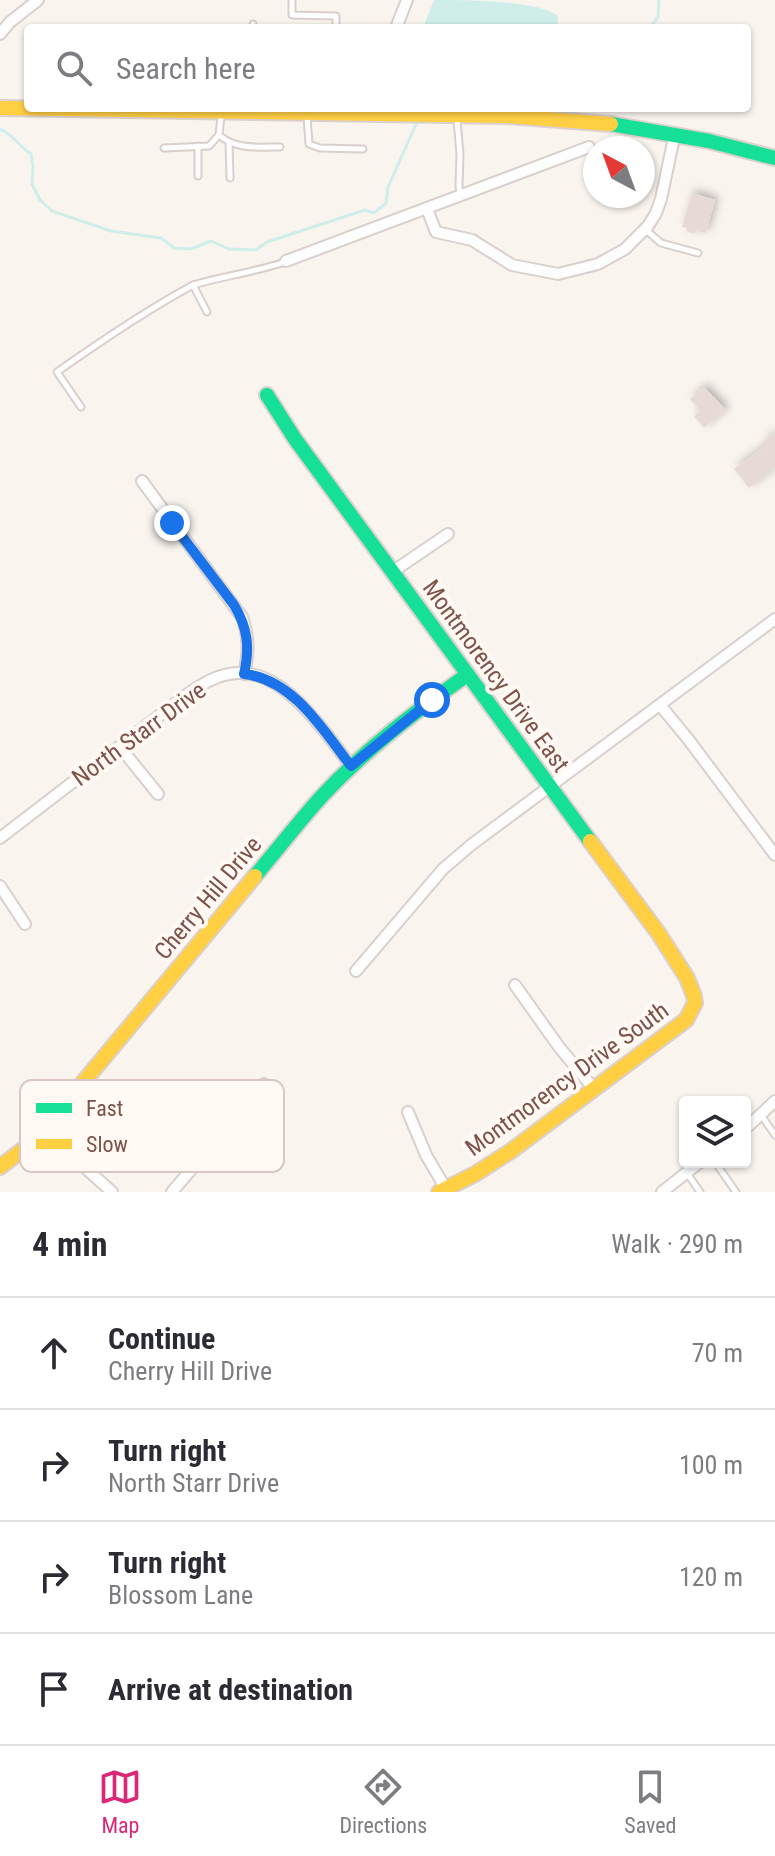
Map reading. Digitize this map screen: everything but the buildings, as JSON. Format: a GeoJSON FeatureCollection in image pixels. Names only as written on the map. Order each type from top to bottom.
{"type":"FeatureCollection","features":[{"type":"Feature","properties":{"kind":"street"},"geometry":{"type":"LineString","coordinates":[[0,34],[38,0]]}},
{"type":"Feature","properties":{"kind":"street"},"geometry":{"type":"LineString","coordinates":[[398,24],[407,0]]}},
{"type":"Feature","properties":{"kind":"street"},"geometry":{"type":"LineString","coordinates":[[0,108],[24,108]]}},
{"type":"Feature","properties":{"kind":"street"},"geometry":{"type":"LineString","coordinates":[[392,112],[611,123],[675,133],[775,158]]}},
{"type":"Feature","properties":{"kind":"street"},"geometry":{"type":"LineString","coordinates":[[427,209],[436,232],[472,240],[512,265],[558,274],[598,264],[625,249],[656,213],[675,133]]}},
{"type":"Feature","properties":{"kind":"street"},"geometry":{"type":"LineString","coordinates":[[286,261],[583,149]]}},
{"type":"Feature","properties":{"kind":"street","name":"Montmorency Drive East"},"geometry":{"type":"LineString","coordinates":[[267,395],[295,439],[675,958],[689,984]]}},
{"type":"Feature","properties":{"kind":"street"},"geometry":{"type":"LineString","coordinates":[[142,481],[242,617],[248,646],[244,674],[276,684],[291,696],[308,712],[351,766]]}},
{"type":"Feature","properties":{"kind":"street"},"geometry":{"type":"LineString","coordinates":[[392,572],[448,534]]}},
{"type":"Feature","properties":{"kind":"street"},"geometry":{"type":"LineString","coordinates":[[356,971],[443,869],[471,845],[775,621]]}},
{"type":"Feature","properties":{"kind":"street","name":"North Starr Drive"},"geometry":{"type":"LineString","coordinates":[[0,838],[196,688],[222,676],[244,674]]}},
{"type":"Feature","properties":{"kind":"street","name":"Cherry Hill Drive"},"geometry":{"type":"LineString","coordinates":[[85,1080],[322,796],[351,766],[467,675]]}},
{"type":"Feature","properties":{"kind":"street"},"geometry":{"type":"LineString","coordinates":[[660,705],[775,855]]}},
{"type":"Feature","properties":{"kind":"street"},"geometry":{"type":"LineString","coordinates":[[120,747],[158,794]]}},
{"type":"Feature","properties":{"kind":"street"},"geometry":{"type":"LineString","coordinates":[[0,886],[25,924]]}},
{"type":"Feature","properties":{"kind":"street","name":"Montmorency Drive South"},"geometry":{"type":"LineString","coordinates":[[443,1190],[502,1158],[686,1020],[695,1002],[689,984]]}},
{"type":"Feature","properties":{"kind":"street"},"geometry":{"type":"LineString","coordinates":[[515,985],[594,1089]]}},
{"type":"Feature","properties":{"kind":"street"},"geometry":{"type":"LineString","coordinates":[[751,1123],[775,1101]]}},
{"type":"Feature","properties":{"kind":"street"},"geometry":{"type":"LineString","coordinates":[[408,1112],[443,1190]]}},
{"type":"Feature","properties":{"kind":"street","name":"Cherry Hill Drive"},"geometry":{"type":"LineString","coordinates":[[0,1167],[20,1152]]}},
{"type":"Feature","properties":{"kind":"street"},"geometry":{"type":"LineString","coordinates":[[662,1192],[692,1168]]}},
{"type":"Feature","properties":{"kind":"street"},"geometry":{"type":"LineString","coordinates":[[90,1172],[112,1192]]}},
{"type":"Feature","properties":{"kind":"street"},"geometry":{"type":"LineString","coordinates":[[172,1192],[189,1172]]}},
{"type":"Feature","properties":{"kind":"lane"},"geometry":{"type":"LineString","coordinates":[[292,0],[292,15],[336,16],[336,24]]}},
{"type":"Feature","properties":{"kind":"lane"},"geometry":{"type":"LineString","coordinates":[[164,148],[209,146],[219,135],[221,112]]}},
{"type":"Feature","properties":{"kind":"lane"},"geometry":{"type":"LineString","coordinates":[[307,112],[309,144],[320,148],[363,149]]}},
{"type":"Feature","properties":{"kind":"lane"},"geometry":{"type":"LineString","coordinates":[[457,115],[461,196]]}},
{"type":"Feature","properties":{"kind":"lane"},"geometry":{"type":"LineString","coordinates":[[219,135],[239,146],[280,147]]}},
{"type":"Feature","properties":{"kind":"lane"},"geometry":{"type":"LineString","coordinates":[[229,142],[230,178]]}},
{"type":"Feature","properties":{"kind":"lane"},"geometry":{"type":"LineString","coordinates":[[198,146],[198,176]]}},
{"type":"Feature","properties":{"kind":"lane"},"geometry":{"type":"LineString","coordinates":[[645,229],[661,243],[698,253]]}},
{"type":"Feature","properties":{"kind":"lane"},"geometry":{"type":"LineString","coordinates":[[81,407],[57,372],[115,331],[193,285],[228,275],[257,272],[286,261]]}},
{"type":"Feature","properties":{"kind":"lane"},"geometry":{"type":"LineString","coordinates":[[193,285],[207,312]]}},
{"type":"Feature","properties":{"kind":"lane"},"geometry":{"type":"LineString","coordinates":[[760,1115],[775,1135]]}},
{"type":"Feature","properties":{"kind":"lane"},"geometry":{"type":"LineString","coordinates":[[719,1168],[736,1192]]}},
{"type":"Feature","properties":{"kind":"lane"},"geometry":{"type":"LineString","coordinates":[[686,1172],[700,1192]]}},
{"type":"Feature","properties":{"kind":"water"},"geometry":{"type":"Polygon","coordinates":[[[434,0],[500,2],[535,7],[558,16],[557,24],[425,24],[434,0]]]}},
{"type":"Feature","properties":{"kind":"waterway"},"geometry":{"type":"LineString","coordinates":[[653,24],[658,17],[659,0]]}},
{"type":"Feature","properties":{"kind":"waterway"},"geometry":{"type":"LineString","coordinates":[[0,129],[31,154],[32,184],[40,200],[52,211],[111,231],[161,238],[174,248],[191,249],[211,241],[229,249],[256,250],[267,242],[365,210],[374,213],[386,203],[388,187],[417,122]]}},
{"type":"Feature","properties":{"kind":"traffic: fast"},"geometry":{"type":"LineString","coordinates":[[611,124],[709,141],[775,158]]}},
{"type":"Feature","properties":{"kind":"traffic: fast"},"geometry":{"type":"LineString","coordinates":[[267,395],[295,439],[590,841]]}},
{"type":"Feature","properties":{"kind":"traffic: fast"},"geometry":{"type":"LineString","coordinates":[[255,876],[339,778],[410,717],[467,675]]}},
{"type":"Feature","properties":{"kind":"traffic: slow"},"geometry":{"type":"LineString","coordinates":[[0,108],[24,108]]}},
{"type":"Feature","properties":{"kind":"traffic: slow"},"geometry":{"type":"LineString","coordinates":[[254,112],[508,116],[611,124]]}},
{"type":"Feature","properties":{"kind":"traffic: slow"},"geometry":{"type":"LineString","coordinates":[[439,1192],[511,1151],[686,1020],[695,1003],[687,978],[659,934],[590,841]]}},
{"type":"Feature","properties":{"kind":"traffic: slow"},"geometry":{"type":"LineString","coordinates":[[85,1080],[255,876]]}},
{"type":"Feature","properties":{"kind":"traffic: slow"},"geometry":{"type":"LineString","coordinates":[[0,1167],[20,1152]]}},
{"type":"Feature","properties":{"kind":"route"},"geometry":{"type":"LineString","coordinates":[[172,523],[242,617],[248,646],[244,674],[276,684],[291,696],[308,712],[351,766],[432,700]]}}]}
